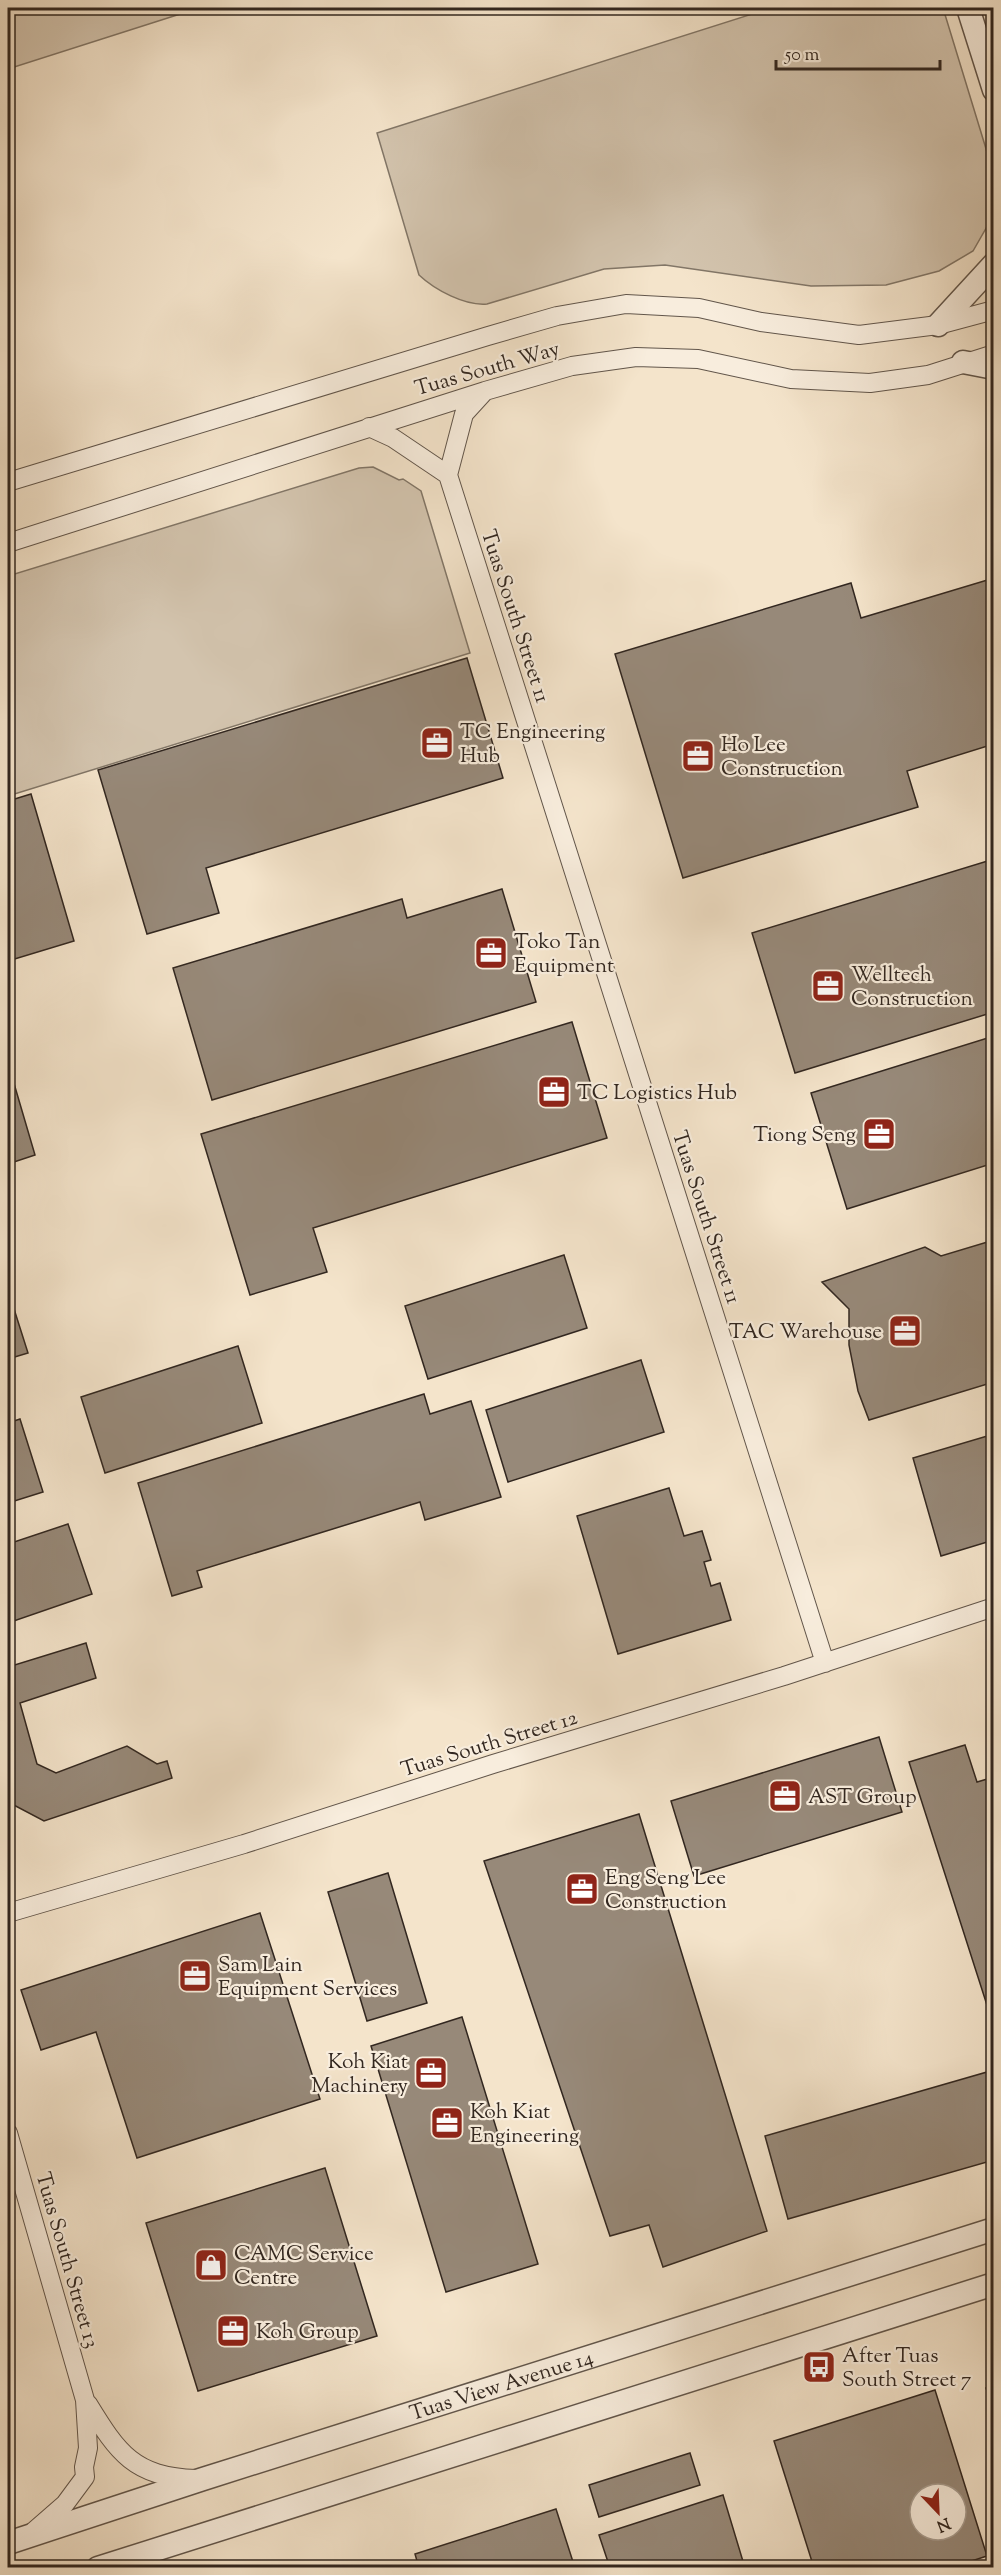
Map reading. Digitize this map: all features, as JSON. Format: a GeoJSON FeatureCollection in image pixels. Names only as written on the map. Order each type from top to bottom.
{"type":"FeatureCollection","features":[{"type":"Feature","properties":{"kind":"street"},"geometry":{"type":"LineString","coordinates":[[968,8],[993,90]]}},
{"type":"Feature","properties":{"kind":"street"},"geometry":{"type":"LineString","coordinates":[[938,325],[993,264]]}},
{"type":"Feature","properties":{"kind":"street","name":"Tuas South Way"},"geometry":{"type":"LineString","coordinates":[[8,482],[557,316],[626,304],[699,308],[761,322],[860,335],[938,325],[993,310]]}},
{"type":"Feature","properties":{"kind":"street","name":"Tuas South Way"},"geometry":{"type":"LineString","coordinates":[[8,543],[369,427],[572,366],[636,357],[698,359],[791,379],[870,383],[928,375],[993,354]]}},
{"type":"Feature","properties":{"kind":"street"},"geometry":{"type":"LineString","coordinates":[[963,362],[993,368]]}},
{"type":"Feature","properties":{"kind":"street"},"geometry":{"type":"LineString","coordinates":[[369,427],[393,438],[448,475],[464,414],[485,391]]}},
{"type":"Feature","properties":{"kind":"street","name":"Tuas South Street 11"},"geometry":{"type":"LineString","coordinates":[[448,475],[825,1663]]}},
{"type":"Feature","properties":{"kind":"street","name":"Tuas South Street 12"},"geometry":{"type":"LineString","coordinates":[[8,1913],[244,1844],[494,1764],[990,1611]]}},
{"type":"Feature","properties":{"kind":"street","name":"Tuas South Street 13"},"geometry":{"type":"LineString","coordinates":[[8,2133],[85,2400],[88,2448],[84,2467],[85,2477],[65,2504],[18,2540]]}},
{"type":"Feature","properties":{"kind":"street","name":"Tuas View Avenue 14"},"geometry":{"type":"LineString","coordinates":[[18,2540],[203,2479],[993,2229]]}},
{"type":"Feature","properties":{"kind":"street"},"geometry":{"type":"LineString","coordinates":[[98,2568],[993,2284]]}},
{"type":"Feature","properties":{"kind":"street","name":"Tuas South Street 13"},"geometry":{"type":"LineString","coordinates":[[85,2400],[112,2443],[134,2463],[156,2474],[175,2478],[203,2479]]}},
{"type":"Feature","properties":{"kind":"shaded area"},"geometry":{"type":"Polygon","coordinates":[[[8,8],[199,8],[8,69],[8,8]]]}},
{"type":"Feature","properties":{"kind":"shaded area"},"geometry":{"type":"Polygon","coordinates":[[[771,8],[943,8],[987,152],[993,216],[973,251],[939,271],[886,285],[811,286],[665,265],[604,269],[487,304],[460,300],[433,286],[419,275],[377,133],[771,8]]]}},
{"type":"Feature","properties":{"kind":"shaded area"},"geometry":{"type":"Polygon","coordinates":[[[373,467],[399,480],[403,479],[421,491],[470,653],[8,796],[8,576],[359,468],[373,467]]]}},
{"type":"Feature","properties":{"kind":"building"},"geometry":{"type":"Polygon","coordinates":[[[994,578],[994,744],[907,771],[918,807],[683,878],[615,654],[851,583],[861,618],[994,578]]]}},
{"type":"Feature","properties":{"kind":"building"},"geometry":{"type":"Polygon","coordinates":[[[467,658],[503,778],[206,868],[219,913],[147,934],[98,770],[467,658]]]}},
{"type":"Feature","properties":{"kind":"building"},"geometry":{"type":"Polygon","coordinates":[[[31,794],[74,941],[8,961],[8,801],[31,794]]]}},
{"type":"Feature","properties":{"kind":"building"},"geometry":{"type":"Polygon","coordinates":[[[994,859],[994,1012],[795,1073],[752,933],[994,859]]]}},
{"type":"Feature","properties":{"kind":"building"},"geometry":{"type":"Polygon","coordinates":[[[502,889],[536,1002],[212,1100],[173,968],[402,899],[407,918],[502,889]]]}},
{"type":"Feature","properties":{"kind":"building"},"geometry":{"type":"Polygon","coordinates":[[[572,1022],[607,1138],[313,1228],[327,1272],[250,1295],[201,1134],[572,1022]]]}},
{"type":"Feature","properties":{"kind":"building"},"geometry":{"type":"Polygon","coordinates":[[[994,1036],[994,1163],[847,1209],[811,1093],[994,1036]]]}},
{"type":"Feature","properties":{"kind":"building"},"geometry":{"type":"Polygon","coordinates":[[[8,1063],[35,1155],[8,1164],[8,1063]]]}},
{"type":"Feature","properties":{"kind":"building"},"geometry":{"type":"Polygon","coordinates":[[[994,1240],[994,1382],[869,1420],[858,1391],[849,1345],[849,1309],[822,1282],[925,1247],[941,1256],[994,1240]]]}},
{"type":"Feature","properties":{"kind":"building"},"geometry":{"type":"Polygon","coordinates":[[[564,1255],[587,1328],[428,1379],[405,1306],[564,1255]]]}},
{"type":"Feature","properties":{"kind":"building"},"geometry":{"type":"Polygon","coordinates":[[[8,1290],[28,1353],[8,1359],[8,1290]]]}},
{"type":"Feature","properties":{"kind":"building"},"geometry":{"type":"Polygon","coordinates":[[[238,1346],[262,1423],[105,1473],[81,1397],[238,1346]]]}},
{"type":"Feature","properties":{"kind":"building"},"geometry":{"type":"Polygon","coordinates":[[[641,1360],[664,1432],[508,1482],[486,1410],[641,1360]]]}},
{"type":"Feature","properties":{"kind":"building"},"geometry":{"type":"Polygon","coordinates":[[[424,1394],[430,1414],[471,1401],[501,1497],[425,1520],[420,1502],[197,1571],[202,1587],[172,1596],[138,1483],[424,1394]]]}},
{"type":"Feature","properties":{"kind":"building"},"geometry":{"type":"Polygon","coordinates":[[[20,1419],[43,1492],[8,1503],[8,1423],[20,1419]]]}},
{"type":"Feature","properties":{"kind":"building"},"geometry":{"type":"Polygon","coordinates":[[[994,1434],[994,1540],[941,1556],[913,1458],[994,1434]]]}},
{"type":"Feature","properties":{"kind":"building"},"geometry":{"type":"Polygon","coordinates":[[[669,1488],[684,1536],[702,1531],[711,1560],[704,1562],[711,1586],[720,1583],[731,1620],[618,1654],[577,1516],[669,1488]]]}},
{"type":"Feature","properties":{"kind":"building"},"geometry":{"type":"Polygon","coordinates":[[[68,1524],[92,1594],[8,1623],[8,1544],[68,1524]]]}},
{"type":"Feature","properties":{"kind":"building"},"geometry":{"type":"Polygon","coordinates":[[[86,1643],[96,1678],[20,1703],[37,1764],[56,1773],[127,1746],[157,1764],[167,1761],[172,1778],[44,1821],[8,1802],[8,1667],[86,1643]]]}},
{"type":"Feature","properties":{"kind":"building"},"geometry":{"type":"Polygon","coordinates":[[[879,1737],[902,1812],[694,1876],[671,1801],[879,1737]]]}},
{"type":"Feature","properties":{"kind":"building"},"geometry":{"type":"Polygon","coordinates":[[[965,1745],[977,1782],[994,1777],[994,2027],[909,1762],[965,1745]]]}},
{"type":"Feature","properties":{"kind":"building"},"geometry":{"type":"Polygon","coordinates":[[[639,1814],[767,2231],[663,2267],[649,2225],[610,2236],[484,1861],[639,1814]]]}},
{"type":"Feature","properties":{"kind":"building"},"geometry":{"type":"Polygon","coordinates":[[[388,1873],[427,2003],[367,2021],[328,1892],[388,1873]]]}},
{"type":"Feature","properties":{"kind":"building"},"geometry":{"type":"Polygon","coordinates":[[[260,1913],[320,2099],[137,2158],[96,2032],[41,2050],[21,1990],[260,1913]]]}},
{"type":"Feature","properties":{"kind":"building"},"geometry":{"type":"Polygon","coordinates":[[[462,2017],[538,2264],[446,2292],[371,2046],[462,2017]]]}},
{"type":"Feature","properties":{"kind":"building"},"geometry":{"type":"Polygon","coordinates":[[[987,2072],[994,2096],[994,2160],[788,2219],[765,2136],[987,2072]]]}},
{"type":"Feature","properties":{"kind":"building"},"geometry":{"type":"Polygon","coordinates":[[[325,2168],[377,2336],[198,2391],[146,2223],[325,2168]]]}},
{"type":"Feature","properties":{"kind":"building"},"geometry":{"type":"Polygon","coordinates":[[[994,2386],[994,2412],[986,2388],[994,2386]]]}},
{"type":"Feature","properties":{"kind":"building"},"geometry":{"type":"Polygon","coordinates":[[[935,2390],[964,2482],[908,2482],[908,2542],[968,2542],[968,2495],[987,2556],[950,2568],[814,2568],[774,2441],[935,2390]]]}},
{"type":"Feature","properties":{"kind":"building"},"geometry":{"type":"Polygon","coordinates":[[[690,2453],[700,2485],[599,2517],[589,2485],[690,2453]]]}},
{"type":"Feature","properties":{"kind":"building"},"geometry":{"type":"Polygon","coordinates":[[[723,2495],[745,2568],[610,2568],[599,2535],[723,2495]]]}},
{"type":"Feature","properties":{"kind":"building"},"geometry":{"type":"Polygon","coordinates":[[[556,2509],[575,2568],[419,2568],[415,2554],[556,2509]]]}},
{"type":"Feature","properties":{"kind":"place","name":"TC Engineering Hub"},"geometry":{"type":"Point","coordinates":[437,743]}},
{"type":"Feature","properties":{"kind":"place","name":"Ho Lee Construction"},"geometry":{"type":"Point","coordinates":[698,756]}},
{"type":"Feature","properties":{"kind":"place","name":"Toko Tan Equipment"},"geometry":{"type":"Point","coordinates":[491,953]}},
{"type":"Feature","properties":{"kind":"place","name":"Welltech Construction"},"geometry":{"type":"Point","coordinates":[828,986]}},
{"type":"Feature","properties":{"kind":"place","name":"TC Logistics Hub"},"geometry":{"type":"Point","coordinates":[554,1092]}},
{"type":"Feature","properties":{"kind":"place","name":"Tiong Seng"},"geometry":{"type":"Point","coordinates":[879,1134]}},
{"type":"Feature","properties":{"kind":"place","name":"TAC Warehouse"},"geometry":{"type":"Point","coordinates":[905,1331]}},
{"type":"Feature","properties":{"kind":"place","name":"AST Group"},"geometry":{"type":"Point","coordinates":[785,1796]}},
{"type":"Feature","properties":{"kind":"place","name":"Eng Seng Lee Construction"},"geometry":{"type":"Point","coordinates":[582,1889]}},
{"type":"Feature","properties":{"kind":"place","name":"Sam Lain Equipment Services"},"geometry":{"type":"Point","coordinates":[195,1976]}},
{"type":"Feature","properties":{"kind":"place","name":"Koh Kiat Machinery"},"geometry":{"type":"Point","coordinates":[431,2073]}},
{"type":"Feature","properties":{"kind":"place","name":"Koh Kiat Engineering"},"geometry":{"type":"Point","coordinates":[447,2123]}},
{"type":"Feature","properties":{"kind":"place","name":"CAMC Service Centre"},"geometry":{"type":"Point","coordinates":[211,2265]}},
{"type":"Feature","properties":{"kind":"place","name":"Koh Group"},"geometry":{"type":"Point","coordinates":[233,2331]}},
{"type":"Feature","properties":{"kind":"place","name":"After Tuas South Street 7"},"geometry":{"type":"Point","coordinates":[819,2367]}}]}
